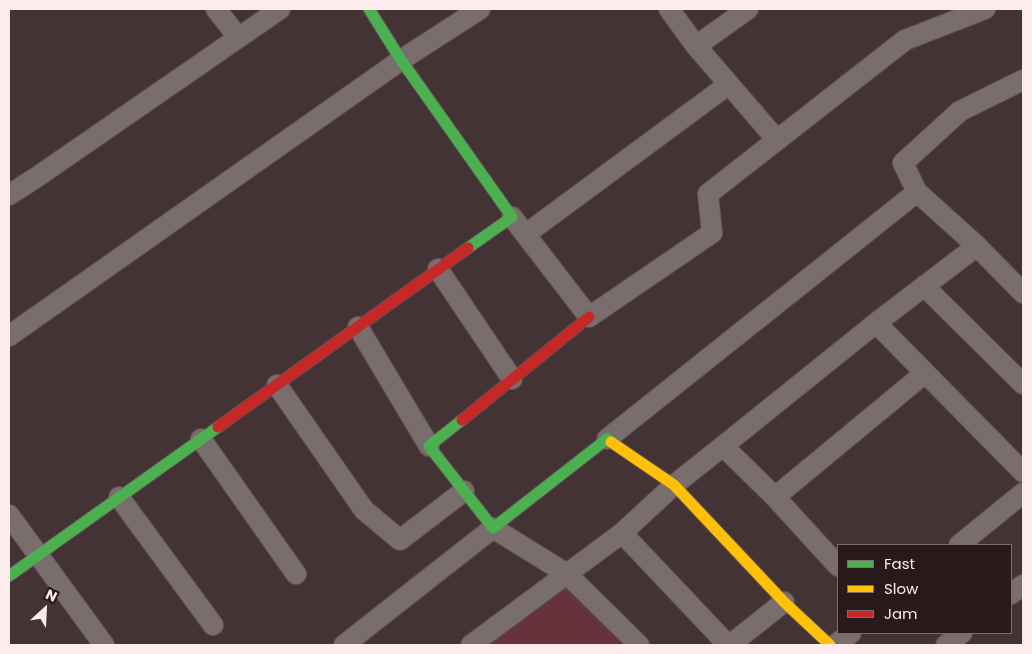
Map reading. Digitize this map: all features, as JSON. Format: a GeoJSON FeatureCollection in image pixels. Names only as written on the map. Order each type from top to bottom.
{"type":"FeatureCollection","features":[{"type":"Feature","properties":{"kind":"street"},"geometry":{"type":"LineString","coordinates":[[216,9],[238,38]]}},
{"type":"Feature","properties":{"kind":"street"},"geometry":{"type":"LineString","coordinates":[[9,195],[37,178],[280,9]]}},
{"type":"Feature","properties":{"kind":"street"},"geometry":{"type":"LineString","coordinates":[[369,9],[402,60],[512,217],[589,317]]}},
{"type":"Feature","properties":{"kind":"street"},"geometry":{"type":"LineString","coordinates":[[9,336],[402,60],[480,9]]}},
{"type":"Feature","properties":{"kind":"street"},"geometry":{"type":"LineString","coordinates":[[669,9],[696,46],[777,140]]}},
{"type":"Feature","properties":{"kind":"street"},"geometry":{"type":"LineString","coordinates":[[696,46],[748,9]]}},
{"type":"Feature","properties":{"kind":"street"},"geometry":{"type":"LineString","coordinates":[[429,446],[589,317],[712,233],[708,194],[905,40],[985,9]]}},
{"type":"Feature","properties":{"kind":"street"},"geometry":{"type":"LineString","coordinates":[[1023,80],[960,111],[903,163],[917,192],[977,246],[1023,293]]}},
{"type":"Feature","properties":{"kind":"street"},"geometry":{"type":"LineString","coordinates":[[526,234],[728,84]]}},
{"type":"Feature","properties":{"kind":"street"},"geometry":{"type":"LineString","coordinates":[[344,645],[607,439],[917,192]]}},
{"type":"Feature","properties":{"kind":"street"},"geometry":{"type":"LineString","coordinates":[[9,576],[512,217]]}},
{"type":"Feature","properties":{"kind":"street"},"geometry":{"type":"LineString","coordinates":[[470,645],[622,533],[674,485],[876,323],[977,246]]}},
{"type":"Feature","properties":{"kind":"street"},"geometry":{"type":"LineString","coordinates":[[438,269],[512,379]]}},
{"type":"Feature","properties":{"kind":"street"},"geometry":{"type":"LineString","coordinates":[[924,286],[1023,384]]}},
{"type":"Feature","properties":{"kind":"street"},"geometry":{"type":"LineString","coordinates":[[876,323],[1023,472]]}},
{"type":"Feature","properties":{"kind":"street"},"geometry":{"type":"LineString","coordinates":[[358,327],[429,446],[493,528],[567,574],[639,645]]}},
{"type":"Feature","properties":{"kind":"street"},"geometry":{"type":"LineString","coordinates":[[775,497],[925,373]]}},
{"type":"Feature","properties":{"kind":"street"},"geometry":{"type":"LineString","coordinates":[[277,385],[364,510],[400,540],[464,491]]}},
{"type":"Feature","properties":{"kind":"street"},"geometry":{"type":"LineString","coordinates":[[201,439],[296,574]]}},
{"type":"Feature","properties":{"kind":"street"},"geometry":{"type":"LineString","coordinates":[[607,439],[674,485],[784,602],[830,645]]}},
{"type":"Feature","properties":{"kind":"street"},"geometry":{"type":"LineString","coordinates":[[723,446],[775,497],[837,565]]}},
{"type":"Feature","properties":{"kind":"street"},"geometry":{"type":"LineString","coordinates":[[960,544],[1023,494]]}},
{"type":"Feature","properties":{"kind":"street"},"geometry":{"type":"LineString","coordinates":[[119,497],[213,624]]}},
{"type":"Feature","properties":{"kind":"street"},"geometry":{"type":"LineString","coordinates":[[9,515],[104,645]]}},
{"type":"Feature","properties":{"kind":"street"},"geometry":{"type":"LineString","coordinates":[[622,533],[729,645],[784,602]]}},
{"type":"Feature","properties":{"kind":"street"},"geometry":{"type":"LineString","coordinates":[[1012,593],[1023,584]]}},
{"type":"Feature","properties":{"kind":"street"},"geometry":{"type":"LineString","coordinates":[[835,645],[850,634]]}},
{"type":"Feature","properties":{"kind":"street"},"geometry":{"type":"LineString","coordinates":[[946,645],[961,634]]}},
{"type":"Feature","properties":{"kind":"shaded area"},"geometry":{"type":"Polygon","coordinates":[[[568,575],[633,645],[482,645],[568,575]]]}},
{"type":"Feature","properties":{"kind":"traffic: fast"},"geometry":{"type":"LineString","coordinates":[[369,9],[401,60],[512,217],[468,248]]}},
{"type":"Feature","properties":{"kind":"traffic: fast"},"geometry":{"type":"LineString","coordinates":[[462,420],[429,446],[493,528],[607,439],[611,442]]}},
{"type":"Feature","properties":{"kind":"traffic: fast"},"geometry":{"type":"LineString","coordinates":[[9,576],[218,427]]}},
{"type":"Feature","properties":{"kind":"traffic: slow"},"geometry":{"type":"LineString","coordinates":[[611,442],[674,485],[784,602],[830,645]]}},
{"type":"Feature","properties":{"kind":"traffic: jam"},"geometry":{"type":"LineString","coordinates":[[218,427],[468,248]]}},
{"type":"Feature","properties":{"kind":"traffic: jam"},"geometry":{"type":"LineString","coordinates":[[462,420],[589,317]]}}]}
